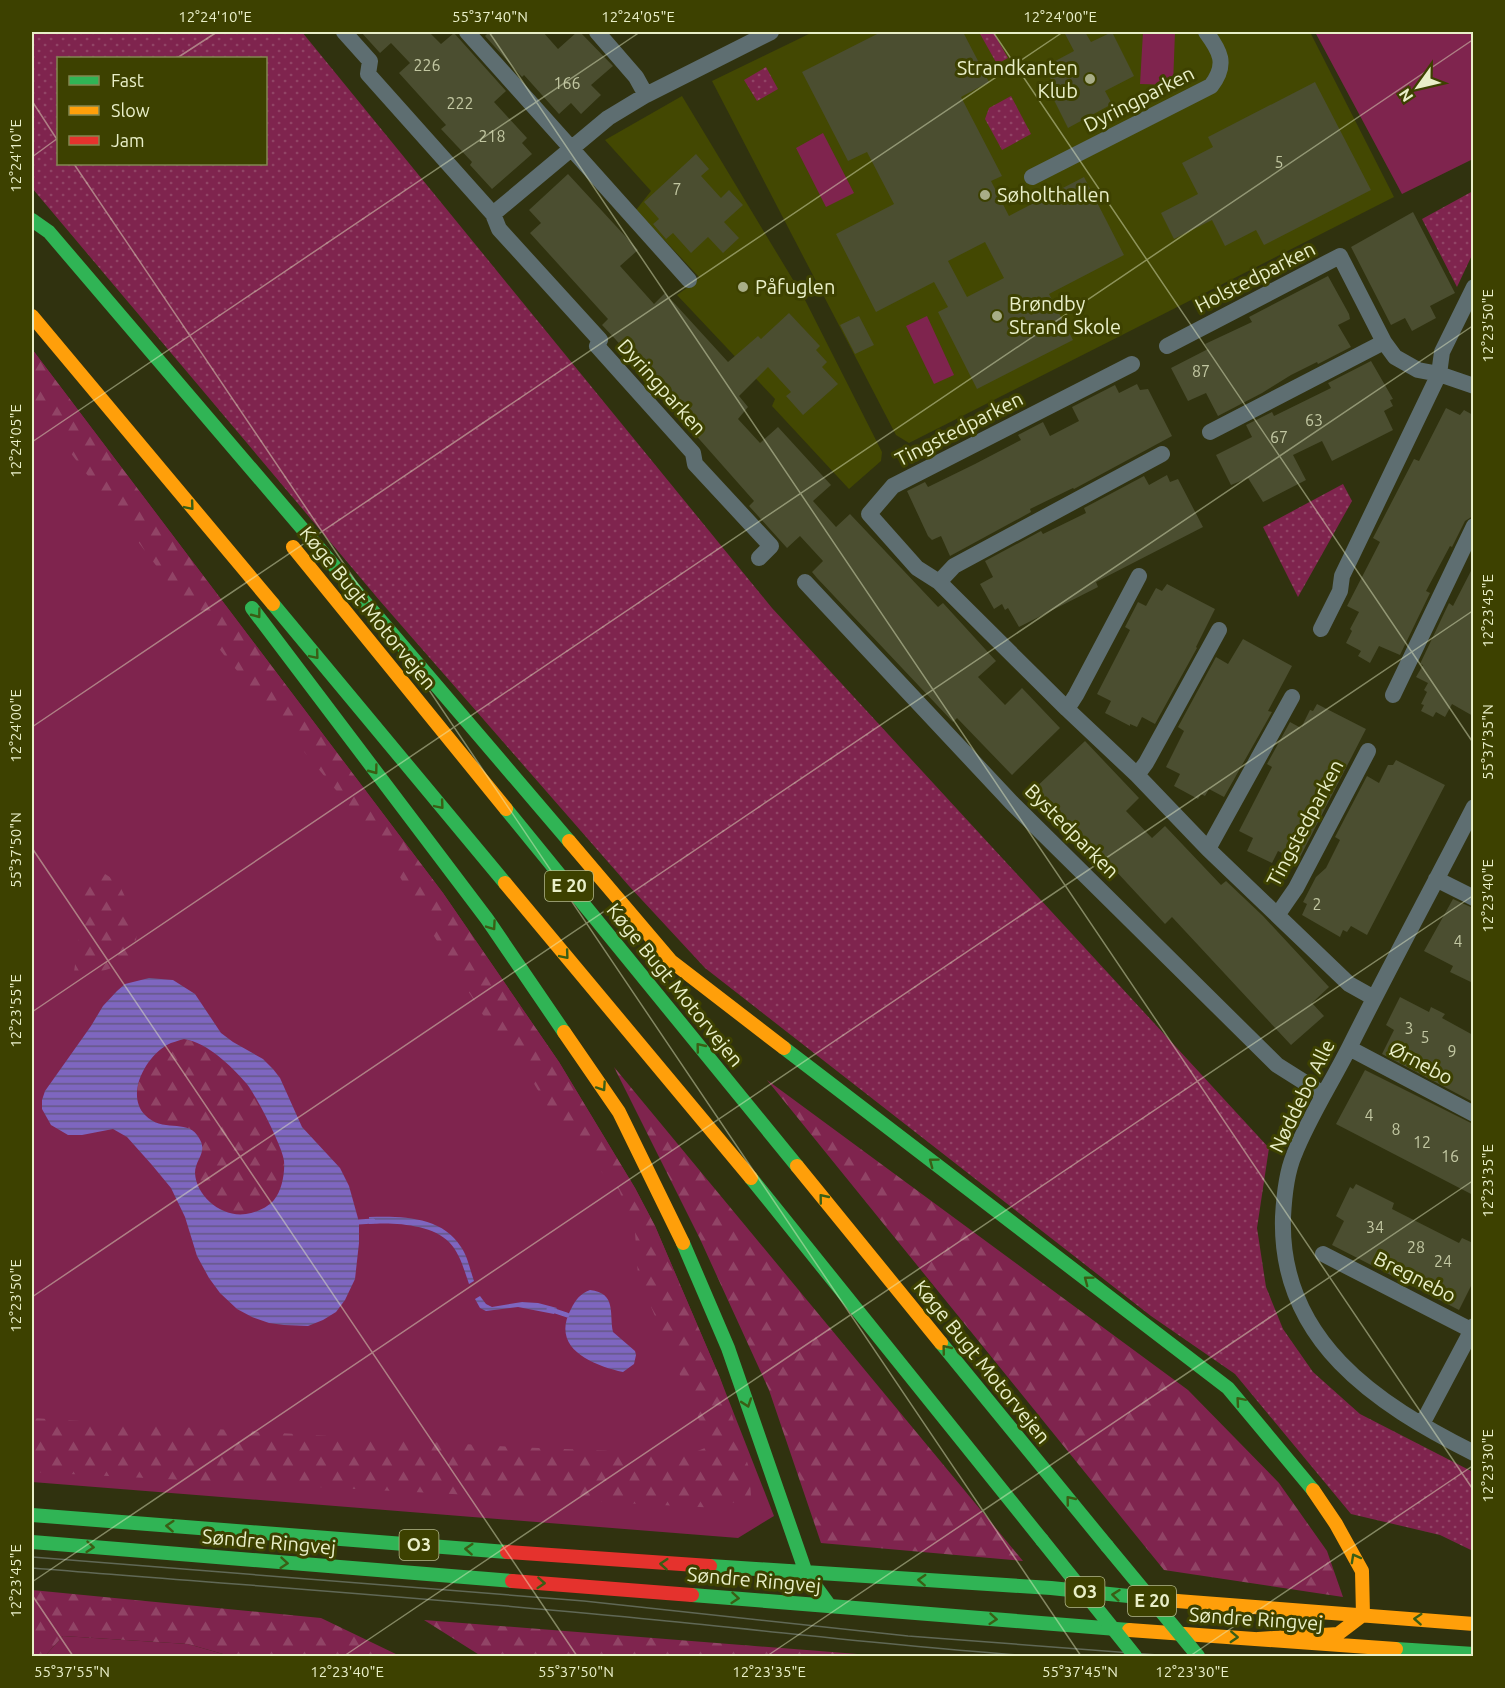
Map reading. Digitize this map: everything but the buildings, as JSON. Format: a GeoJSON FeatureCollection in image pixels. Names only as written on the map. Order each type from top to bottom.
{"type":"FeatureCollection","features":[{"type":"Feature","properties":{"kind":"main road"},"geometry":{"type":"LineString","coordinates":[[32,220],[49,232],[671,961],[1228,1388],[1307,1480],[1336,1524],[1362,1571],[1363,1615],[1338,1634],[1258,1638]]}},
{"type":"Feature","properties":{"kind":"main road"},"geometry":{"type":"LineString","coordinates":[[32,226],[153,375]]}},
{"type":"Feature","properties":{"kind":"main road"},"geometry":{"type":"LineString","coordinates":[[32,316],[191,527]]}},
{"type":"Feature","properties":{"kind":"main road","name":"E 20"},"geometry":{"type":"LineString","coordinates":[[32,316],[735,1157],[1135,1656]]}},
{"type":"Feature","properties":{"kind":"main road","name":"Køge Bugt Motorvejen"},"geometry":{"type":"LineString","coordinates":[[281,532],[1198,1656]]}},
{"type":"Feature","properties":{"kind":"main road"},"geometry":{"type":"LineString","coordinates":[[241,594],[488,919],[619,1112],[689,1256],[728,1348],[806,1573],[830,1606]]}},
{"type":"Feature","properties":{"kind":"main road","name":"Søndre Ringvej"},"geometry":{"type":"LineString","coordinates":[[32,1515],[806,1573],[1051,1588],[1194,1603],[1473,1624]]}},
{"type":"Feature","properties":{"kind":"main road","name":"Søndre Ringvej"},"geometry":{"type":"LineString","coordinates":[[32,1542],[830,1606],[1473,1654]]}},
{"type":"Feature","properties":{"kind":"street","name":"Dyringparken"},"geometry":{"type":"LineString","coordinates":[[344,32],[370,61],[368,74],[494,214],[499,229],[600,340],[597,346],[693,453],[695,464],[771,546],[759,558]]}},
{"type":"Feature","properties":{"kind":"street"},"geometry":{"type":"LineString","coordinates":[[467,32],[689,280]]}},
{"type":"Feature","properties":{"kind":"street"},"geometry":{"type":"LineString","coordinates":[[597,32],[636,77],[646,95]]}},
{"type":"Feature","properties":{"kind":"street"},"geometry":{"type":"LineString","coordinates":[[494,214],[608,118],[646,95],[771,32]]}},
{"type":"Feature","properties":{"kind":"street","name":"Dyringparken"},"geometry":{"type":"LineString","coordinates":[[1032,177],[1211,86],[1220,68],[1220,51],[1206,32]]}},
{"type":"Feature","properties":{"kind":"street","name":"Holstedparken"},"geometry":{"type":"LineString","coordinates":[[1167,346],[1340,256],[1384,342],[1395,357],[1418,370],[1439,374],[1473,386]]}},
{"type":"Feature","properties":{"kind":"street"},"geometry":{"type":"LineString","coordinates":[[1321,629],[1340,591],[1342,576],[1439,374],[1442,352],[1473,287]]}},
{"type":"Feature","properties":{"kind":"street"},"geometry":{"type":"LineString","coordinates":[[1210,432],[1384,342]]}},
{"type":"Feature","properties":{"kind":"street","name":"Tingstedparken"},"geometry":{"type":"LineString","coordinates":[[1132,364],[893,486],[869,514],[917,567],[939,582],[1137,775],[1208,849],[1349,984],[1374,998]]}},
{"type":"Feature","properties":{"kind":"street"},"geometry":{"type":"LineString","coordinates":[[939,582],[954,566],[1162,454]]}},
{"type":"Feature","properties":{"kind":"street"},"geometry":{"type":"LineString","coordinates":[[1394,695],[1473,526]]}},
{"type":"Feature","properties":{"kind":"street"},"geometry":{"type":"LineString","coordinates":[[1067,709],[1139,576]]}},
{"type":"Feature","properties":{"kind":"street","name":"Bystedparken"},"geometry":{"type":"LineString","coordinates":[[805,582],[1012,803],[1277,1065],[1323,1094]]}},
{"type":"Feature","properties":{"kind":"street"},"geometry":{"type":"LineString","coordinates":[[1137,775],[1146,763],[1219,630]]}},
{"type":"Feature","properties":{"kind":"street"},"geometry":{"type":"LineString","coordinates":[[1208,849],[1292,697]]}},
{"type":"Feature","properties":{"kind":"street","name":"Tingstedparken"},"geometry":{"type":"LineString","coordinates":[[1278,914],[1296,888],[1368,751]]}},
{"type":"Feature","properties":{"kind":"street","name":"Nøddebo Alle"},"geometry":{"type":"LineString","coordinates":[[1473,807],[1293,1156],[1284,1200],[1282,1236],[1288,1274],[1302,1311],[1319,1339],[1340,1364],[1369,1390],[1473,1453]]}},
{"type":"Feature","properties":{"kind":"street"},"geometry":{"type":"LineString","coordinates":[[1437,879],[1473,898]]}},
{"type":"Feature","properties":{"kind":"street","name":"Ørnebo"},"geometry":{"type":"LineString","coordinates":[[1349,1048],[1473,1114]]}},
{"type":"Feature","properties":{"kind":"street","name":"Bregnebo"},"geometry":{"type":"LineString","coordinates":[[1323,1254],[1472,1328],[1422,1424]]}},
{"type":"Feature","properties":{"kind":"street"},"geometry":{"type":"LineString","coordinates":[[1331,1277],[1339,1261]]}},
{"type":"Feature","properties":{"kind":"shaded area","name":"Brøndby Strand Skole"},"geometry":{"type":"Polygon","coordinates":[[[813,32],[1310,32],[1394,197],[909,443],[896,435],[712,81],[813,32]]]}},
{"type":"Feature","properties":{"kind":"shaded area","name":"Påfuglen"},"geometry":{"type":"Polygon","coordinates":[[[682,96],[804,298],[882,452],[881,461],[849,489],[772,406],[775,399],[677,295],[700,278],[636,210],[651,191],[605,140],[682,96]]]}},
{"type":"Feature","properties":{"kind":"shaded area"},"geometry":{"type":"Polygon","coordinates":[[[149,978],[173,980],[195,994],[221,1033],[263,1059],[273,1069],[280,1078],[302,1127],[340,1168],[349,1186],[359,1222],[359,1243],[355,1279],[345,1300],[336,1312],[308,1326],[269,1323],[237,1309],[220,1293],[197,1256],[185,1217],[171,1188],[127,1137],[113,1129],[82,1135],[68,1135],[51,1125],[42,1109],[45,1091],[103,1006],[125,984],[149,978]],[[184,1039],[171,1043],[152,1058],[138,1087],[139,1106],[152,1120],[187,1128],[197,1135],[201,1141],[202,1151],[195,1173],[200,1190],[212,1204],[228,1213],[246,1214],[258,1211],[274,1200],[281,1186],[284,1161],[279,1145],[262,1109],[246,1083],[218,1056],[193,1041],[184,1039]]]}},
{"type":"Feature","properties":{"kind":"shaded area"},"geometry":{"type":"Polygon","coordinates":[[[369,1217],[420,1220],[443,1229],[453,1237],[463,1251],[474,1281],[469,1284],[456,1251],[442,1236],[433,1231],[411,1226],[389,1223],[369,1224],[369,1217]]]}},
{"type":"Feature","properties":{"kind":"shaded area"},"geometry":{"type":"Polygon","coordinates":[[[590,1290],[599,1292],[608,1300],[613,1332],[635,1351],[634,1364],[623,1372],[587,1359],[570,1344],[566,1334],[566,1323],[573,1305],[581,1295],[590,1290]]]}},
{"type":"Feature","properties":{"kind":"shaded area"},"geometry":{"type":"Polygon","coordinates":[[[480,1296],[486,1304],[492,1307],[522,1302],[557,1308],[554,1314],[518,1307],[486,1311],[480,1308],[475,1299],[480,1296]]]}},
{"type":"Feature","properties":{"kind":"green space"},"geometry":{"type":"Polygon","coordinates":[[[32,32],[302,32],[772,608],[1269,1148],[1257,1228],[1266,1287],[1283,1329],[1313,1372],[1360,1414],[1473,1472],[1473,1551],[1440,1535],[1351,1514],[1235,1374],[1151,1316],[705,968],[629,886],[380,601],[32,188],[32,32]]]}},
{"type":"Feature","properties":{"kind":"green space"},"geometry":{"type":"Polygon","coordinates":[[[979,32],[993,32],[1008,58],[997,64],[979,32]]]}},
{"type":"Feature","properties":{"kind":"green space"},"geometry":{"type":"Polygon","coordinates":[[[1143,32],[1175,32],[1173,85],[1140,84],[1143,32]]]}},
{"type":"Feature","properties":{"kind":"green space"},"geometry":{"type":"Polygon","coordinates":[[[1315,32],[1473,32],[1473,159],[1402,194],[1315,32]]]}},
{"type":"Feature","properties":{"kind":"green space"},"geometry":{"type":"Polygon","coordinates":[[[766,67],[778,89],[757,101],[744,80],[766,67]]]}},
{"type":"Feature","properties":{"kind":"green space"},"geometry":{"type":"Polygon","coordinates":[[[1011,96],[1031,134],[1002,150],[985,119],[989,108],[1011,96]]]}},
{"type":"Feature","properties":{"kind":"green space"},"geometry":{"type":"Polygon","coordinates":[[[823,133],[854,193],[826,207],[796,148],[823,133]]]}},
{"type":"Feature","properties":{"kind":"green space"},"geometry":{"type":"Polygon","coordinates":[[[1473,191],[1473,253],[1457,287],[1422,219],[1473,191]]]}},
{"type":"Feature","properties":{"kind":"green space"},"geometry":{"type":"Polygon","coordinates":[[[927,316],[954,375],[934,384],[906,326],[927,316]]]}},
{"type":"Feature","properties":{"kind":"green space"},"geometry":{"type":"Polygon","coordinates":[[[32,349],[443,893],[559,1062],[635,1188],[655,1226],[720,1378],[774,1516],[738,1538],[32,1482],[32,349]]]}},
{"type":"Feature","properties":{"kind":"green space"},"geometry":{"type":"Polygon","coordinates":[[[32,349],[443,893],[559,1062],[635,1188],[655,1226],[720,1378],[749,1468],[751,1496],[719,1508],[32,1472],[32,1418],[513,1447],[690,1454],[710,1446],[638,1276],[635,1232],[619,1190],[594,1164],[546,1104],[519,1058],[483,1015],[421,915],[384,848],[224,655],[32,402],[32,349]]]}},
{"type":"Feature","properties":{"kind":"green space"},"geometry":{"type":"Polygon","coordinates":[[[1343,484],[1352,501],[1298,597],[1263,527],[1343,484]]]}},
{"type":"Feature","properties":{"kind":"green space"},"geometry":{"type":"Polygon","coordinates":[[[105,874],[118,882],[138,924],[135,948],[127,963],[81,978],[74,972],[79,937],[80,890],[90,879],[105,874]]]}},
{"type":"Feature","properties":{"kind":"green space"},"geometry":{"type":"Polygon","coordinates":[[[184,1039],[195,1042],[217,1055],[236,1073],[251,1093],[278,1143],[284,1163],[281,1184],[272,1201],[256,1212],[238,1215],[228,1213],[213,1204],[199,1185],[195,1172],[202,1155],[181,1126],[162,1124],[149,1118],[141,1108],[138,1095],[139,1082],[144,1068],[153,1055],[166,1045],[184,1039]]]}},
{"type":"Feature","properties":{"kind":"green space"},"geometry":{"type":"Polygon","coordinates":[[[614,1067],[1023,1561],[821,1543],[769,1390],[700,1239],[614,1067]]]}},
{"type":"Feature","properties":{"kind":"green space"},"geometry":{"type":"Polygon","coordinates":[[[767,1080],[1188,1390],[1279,1483],[1327,1551],[1343,1597],[1164,1570],[767,1080]]]}},
{"type":"Feature","properties":{"kind":"green space"},"geometry":{"type":"Polygon","coordinates":[[[32,1590],[321,1618],[400,1656],[230,1656],[188,1644],[63,1636],[45,1656],[32,1656],[32,1590]]]}},
{"type":"Feature","properties":{"kind":"green space"},"geometry":{"type":"Polygon","coordinates":[[[424,1620],[883,1656],[481,1656],[424,1620]]]}},
{"type":"Feature","properties":{"kind":"green space"},"geometry":{"type":"Polygon","coordinates":[[[63,1636],[188,1644],[230,1656],[45,1656],[63,1636]]]}},
{"type":"Feature","properties":{"kind":"waterway"},"geometry":{"type":"LineString","coordinates":[[359,1222],[373,1221]]}},
{"type":"Feature","properties":{"kind":"waterway"},"geometry":{"type":"LineString","coordinates":[[549,1309],[567,1315]]}},
{"type":"Feature","properties":{"kind":"tram line"},"geometry":{"type":"LineString","coordinates":[[32,1557],[584,1601],[908,1636],[1171,1656]]}},
{"type":"Feature","properties":{"kind":"tram line"},"geometry":{"type":"LineString","coordinates":[[32,1568],[501,1605],[1034,1656]]}},
{"type":"Feature","properties":{"kind":"traffic: fast"},"geometry":{"type":"LineString","coordinates":[[32,220],[49,232],[569,841]]}},
{"type":"Feature","properties":{"kind":"traffic: fast"},"geometry":{"type":"LineString","coordinates":[[273,604],[505,883]]}},
{"type":"Feature","properties":{"kind":"traffic: fast"},"geometry":{"type":"LineString","coordinates":[[252,608],[487,919],[564,1032]]}},
{"type":"Feature","properties":{"kind":"traffic: fast"},"geometry":{"type":"LineString","coordinates":[[506,809],[797,1166]]}},
{"type":"Feature","properties":{"kind":"traffic: fast"},"geometry":{"type":"LineString","coordinates":[[784,1048],[1228,1388],[1313,1490]]}},
{"type":"Feature","properties":{"kind":"traffic: fast"},"geometry":{"type":"LineString","coordinates":[[751,1178],[1042,1540]]}},
{"type":"Feature","properties":{"kind":"traffic: fast"},"geometry":{"type":"LineString","coordinates":[[683,1243],[728,1348],[806,1573],[830,1606]]}},
{"type":"Feature","properties":{"kind":"traffic: fast"},"geometry":{"type":"LineString","coordinates":[[941,1343],[1107,1546]]}},
{"type":"Feature","properties":{"kind":"traffic: fast"},"geometry":{"type":"LineString","coordinates":[[32,1515],[507,1552]]}},
{"type":"Feature","properties":{"kind":"traffic: fast"},"geometry":{"type":"LineString","coordinates":[[1042,1540],[1135,1656]]}},
{"type":"Feature","properties":{"kind":"traffic: fast"},"geometry":{"type":"LineString","coordinates":[[32,1542],[512,1581]]}},
{"type":"Feature","properties":{"kind":"traffic: fast"},"geometry":{"type":"LineString","coordinates":[[1107,1546],[1198,1656]]}},
{"type":"Feature","properties":{"kind":"traffic: fast"},"geometry":{"type":"LineString","coordinates":[[710,1566],[1051,1588],[1177,1601]]}},
{"type":"Feature","properties":{"kind":"traffic: fast"},"geometry":{"type":"LineString","coordinates":[[692,1595],[1129,1630]]}},
{"type":"Feature","properties":{"kind":"traffic: fast"},"geometry":{"type":"LineString","coordinates":[[1396,1649],[1474,1654]]}},
{"type":"Feature","properties":{"kind":"traffic: slow"},"geometry":{"type":"LineString","coordinates":[[32,316],[273,604]]}},
{"type":"Feature","properties":{"kind":"traffic: slow"},"geometry":{"type":"LineString","coordinates":[[293,547],[506,809]]}},
{"type":"Feature","properties":{"kind":"traffic: slow"},"geometry":{"type":"LineString","coordinates":[[569,841],[671,961],[784,1048]]}},
{"type":"Feature","properties":{"kind":"traffic: slow"},"geometry":{"type":"LineString","coordinates":[[505,883],[751,1178]]}},
{"type":"Feature","properties":{"kind":"traffic: slow"},"geometry":{"type":"LineString","coordinates":[[564,1032],[619,1112],[683,1243]]}},
{"type":"Feature","properties":{"kind":"traffic: slow"},"geometry":{"type":"LineString","coordinates":[[797,1166],[941,1343]]}},
{"type":"Feature","properties":{"kind":"traffic: slow"},"geometry":{"type":"LineString","coordinates":[[1258,1639],[1338,1634],[1363,1615],[1362,1571],[1336,1524],[1313,1490]]}},
{"type":"Feature","properties":{"kind":"traffic: slow"},"geometry":{"type":"LineString","coordinates":[[1177,1601],[1474,1624]]}},
{"type":"Feature","properties":{"kind":"traffic: slow"},"geometry":{"type":"LineString","coordinates":[[1129,1630],[1396,1649]]}},
{"type":"Feature","properties":{"kind":"traffic: jam"},"geometry":{"type":"LineString","coordinates":[[507,1552],[710,1566]]}},
{"type":"Feature","properties":{"kind":"traffic: jam"},"geometry":{"type":"LineString","coordinates":[[512,1581],[692,1595]]}},
{"type":"Feature","properties":{"kind":"place","name":"Strandkanten Klub"},"geometry":{"type":"Point","coordinates":[1090,79]}},
{"type":"Feature","properties":{"kind":"place","name":"Søholthallen"},"geometry":{"type":"Point","coordinates":[985,195]}},
{"type":"Feature","properties":{"kind":"place","name":"Påfuglen"},"geometry":{"type":"Point","coordinates":[743,287]}},
{"type":"Feature","properties":{"kind":"place","name":"Brøndby Strand Skole"},"geometry":{"type":"Point","coordinates":[997,316]}}]}
